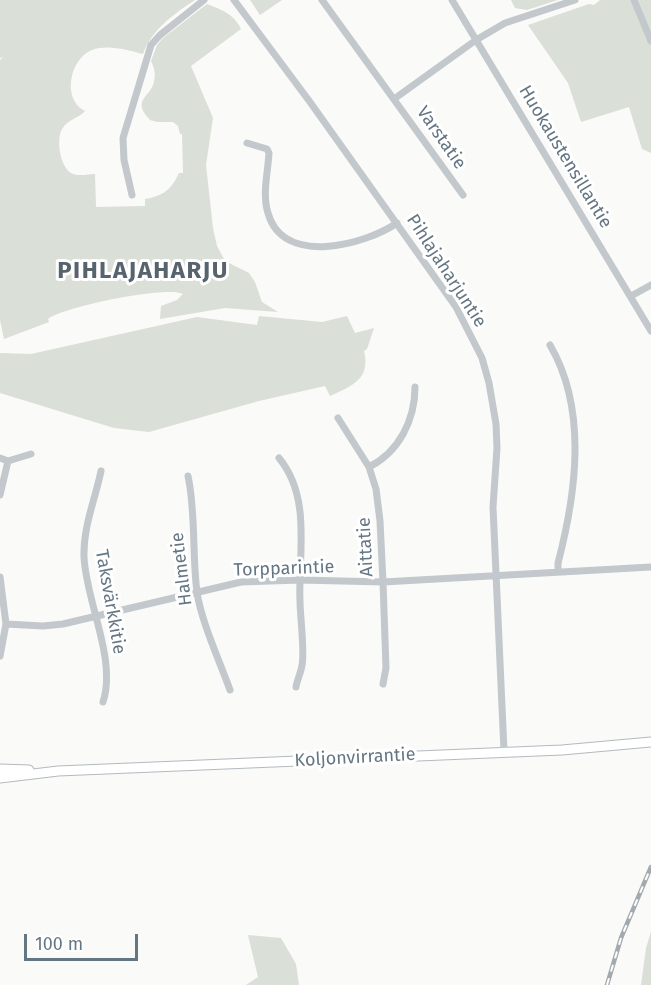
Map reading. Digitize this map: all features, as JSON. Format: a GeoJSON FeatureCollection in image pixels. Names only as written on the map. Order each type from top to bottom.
{"type":"FeatureCollection","features":[{"type":"Feature","properties":{"kind":"main road","name":"Koljonvirrantie"},"geometry":{"type":"LineString","coordinates":[[0,778],[58,771],[562,750],[651,742]]}},
{"type":"Feature","properties":{"kind":"main road","name":"Koljonvirrantie"},"geometry":{"type":"LineString","coordinates":[[0,769],[58,771]]}},
{"type":"Feature","properties":{"kind":"street"},"geometry":{"type":"LineString","coordinates":[[132,195],[124,160],[123,138],[151,45],[204,0]]}},
{"type":"Feature","properties":{"kind":"street","name":"Pihlajaharjuntie"},"geometry":{"type":"LineString","coordinates":[[234,0],[456,307],[473,338],[487,375],[497,440],[493,507],[504,751]]}},
{"type":"Feature","properties":{"kind":"street","name":"Varstatie"},"geometry":{"type":"LineString","coordinates":[[322,0],[463,195]]}},
{"type":"Feature","properties":{"kind":"street","name":"Huokaustensillantie"},"geometry":{"type":"LineString","coordinates":[[452,0],[651,331]]}},
{"type":"Feature","properties":{"kind":"street","name":"Varstatie"},"geometry":{"type":"LineString","coordinates":[[394,99],[476,40],[505,23],[575,0]]}},
{"type":"Feature","properties":{"kind":"street"},"geometry":{"type":"LineString","coordinates":[[634,0],[651,40]]}},
{"type":"Feature","properties":{"kind":"street"},"geometry":{"type":"LineString","coordinates":[[247,143],[267,149],[269,153],[266,188],[267,212],[275,227],[294,242],[314,248],[333,246],[383,232],[397,223]]}},
{"type":"Feature","properties":{"kind":"street"},"geometry":{"type":"LineString","coordinates":[[630,296],[651,285]]}},
{"type":"Feature","properties":{"kind":"street"},"geometry":{"type":"LineString","coordinates":[[550,345],[560,362],[573,416],[574,437],[572,501],[558,572]]}},
{"type":"Feature","properties":{"kind":"street"},"geometry":{"type":"LineString","coordinates":[[369,467],[393,450],[405,432],[412,411],[416,387]]}},
{"type":"Feature","properties":{"kind":"street","name":"Aittatie"},"geometry":{"type":"LineString","coordinates":[[338,418],[369,467],[378,503],[386,668],[383,684]]}},
{"type":"Feature","properties":{"kind":"street"},"geometry":{"type":"LineString","coordinates":[[0,495],[4,459],[31,454]]}},
{"type":"Feature","properties":{"kind":"street"},"geometry":{"type":"LineString","coordinates":[[279,458],[291,475],[300,505],[303,665],[296,687]]}},
{"type":"Feature","properties":{"kind":"street","name":"Taksvärkkitie"},"geometry":{"type":"LineString","coordinates":[[100,471],[84,544],[86,570],[106,671],[106,691],[102,702]]}},
{"type":"Feature","properties":{"kind":"street","name":"Halmetie"},"geometry":{"type":"LineString","coordinates":[[188,476],[191,488],[197,593],[230,690]]}},
{"type":"Feature","properties":{"kind":"street","name":"Torpparintie"},"geometry":{"type":"LineString","coordinates":[[6,624],[43,626],[96,618],[241,582],[300,580],[383,582],[651,567]]}},
{"type":"Feature","properties":{"kind":"street"},"geometry":{"type":"LineString","coordinates":[[0,577],[6,624],[0,656]]}},
{"type":"Feature","properties":{"kind":"shaded area"},"geometry":{"type":"Polygon","coordinates":[[[0,0],[195,0],[158,30],[143,54],[118,48],[98,48],[86,54],[76,65],[71,80],[72,95],[77,105],[85,111],[62,129],[59,140],[60,152],[64,165],[71,173],[95,174],[96,207],[145,206],[145,199],[166,191],[179,173],[183,173],[182,134],[178,126],[173,122],[150,120],[142,107],[155,78],[151,61],[157,45],[163,38],[207,4],[223,11],[235,20],[241,29],[191,66],[213,118],[206,165],[213,228],[217,246],[224,259],[249,273],[262,302],[278,312],[225,308],[160,319],[161,306],[177,300],[183,294],[158,292],[93,303],[73,309],[57,314],[48,319],[49,322],[4,339],[0,320],[0,60],[3,57],[0,58],[0,0]]]}},
{"type":"Feature","properties":{"kind":"shaded area"},"geometry":{"type":"Polygon","coordinates":[[[250,0],[282,0],[260,15],[250,0]]]}},
{"type":"Feature","properties":{"kind":"shaded area"},"geometry":{"type":"Polygon","coordinates":[[[511,0],[558,0],[527,10],[515,8],[511,0]]]}},
{"type":"Feature","properties":{"kind":"shaded area"},"geometry":{"type":"Polygon","coordinates":[[[600,0],[651,0],[651,153],[642,149],[629,107],[581,122],[568,83],[528,25],[589,4],[594,5],[600,0]]]}},
{"type":"Feature","properties":{"kind":"shaded area"},"geometry":{"type":"Polygon","coordinates":[[[259,316],[322,322],[347,316],[355,333],[374,328],[367,349],[364,351],[365,368],[362,375],[346,389],[330,396],[325,386],[259,401],[149,432],[114,428],[0,393],[0,353],[31,354],[197,317],[257,325],[259,316]]]}},
{"type":"Feature","properties":{"kind":"shaded area"},"geometry":{"type":"Polygon","coordinates":[[[651,932],[651,985],[641,985],[646,948],[651,932]]]}},
{"type":"Feature","properties":{"kind":"shaded area"},"geometry":{"type":"Polygon","coordinates":[[[248,935],[281,938],[296,964],[299,985],[246,985],[258,977],[248,935]]]}},
{"type":"Feature","properties":{"kind":"railway"},"geometry":{"type":"LineString","coordinates":[[607,985],[621,938],[651,867]]}},
{"type":"Feature","properties":{"kind":"district","name":"PIHLAJAHARJU"},"geometry":{"type":"Point","coordinates":[143,271]}}]}
